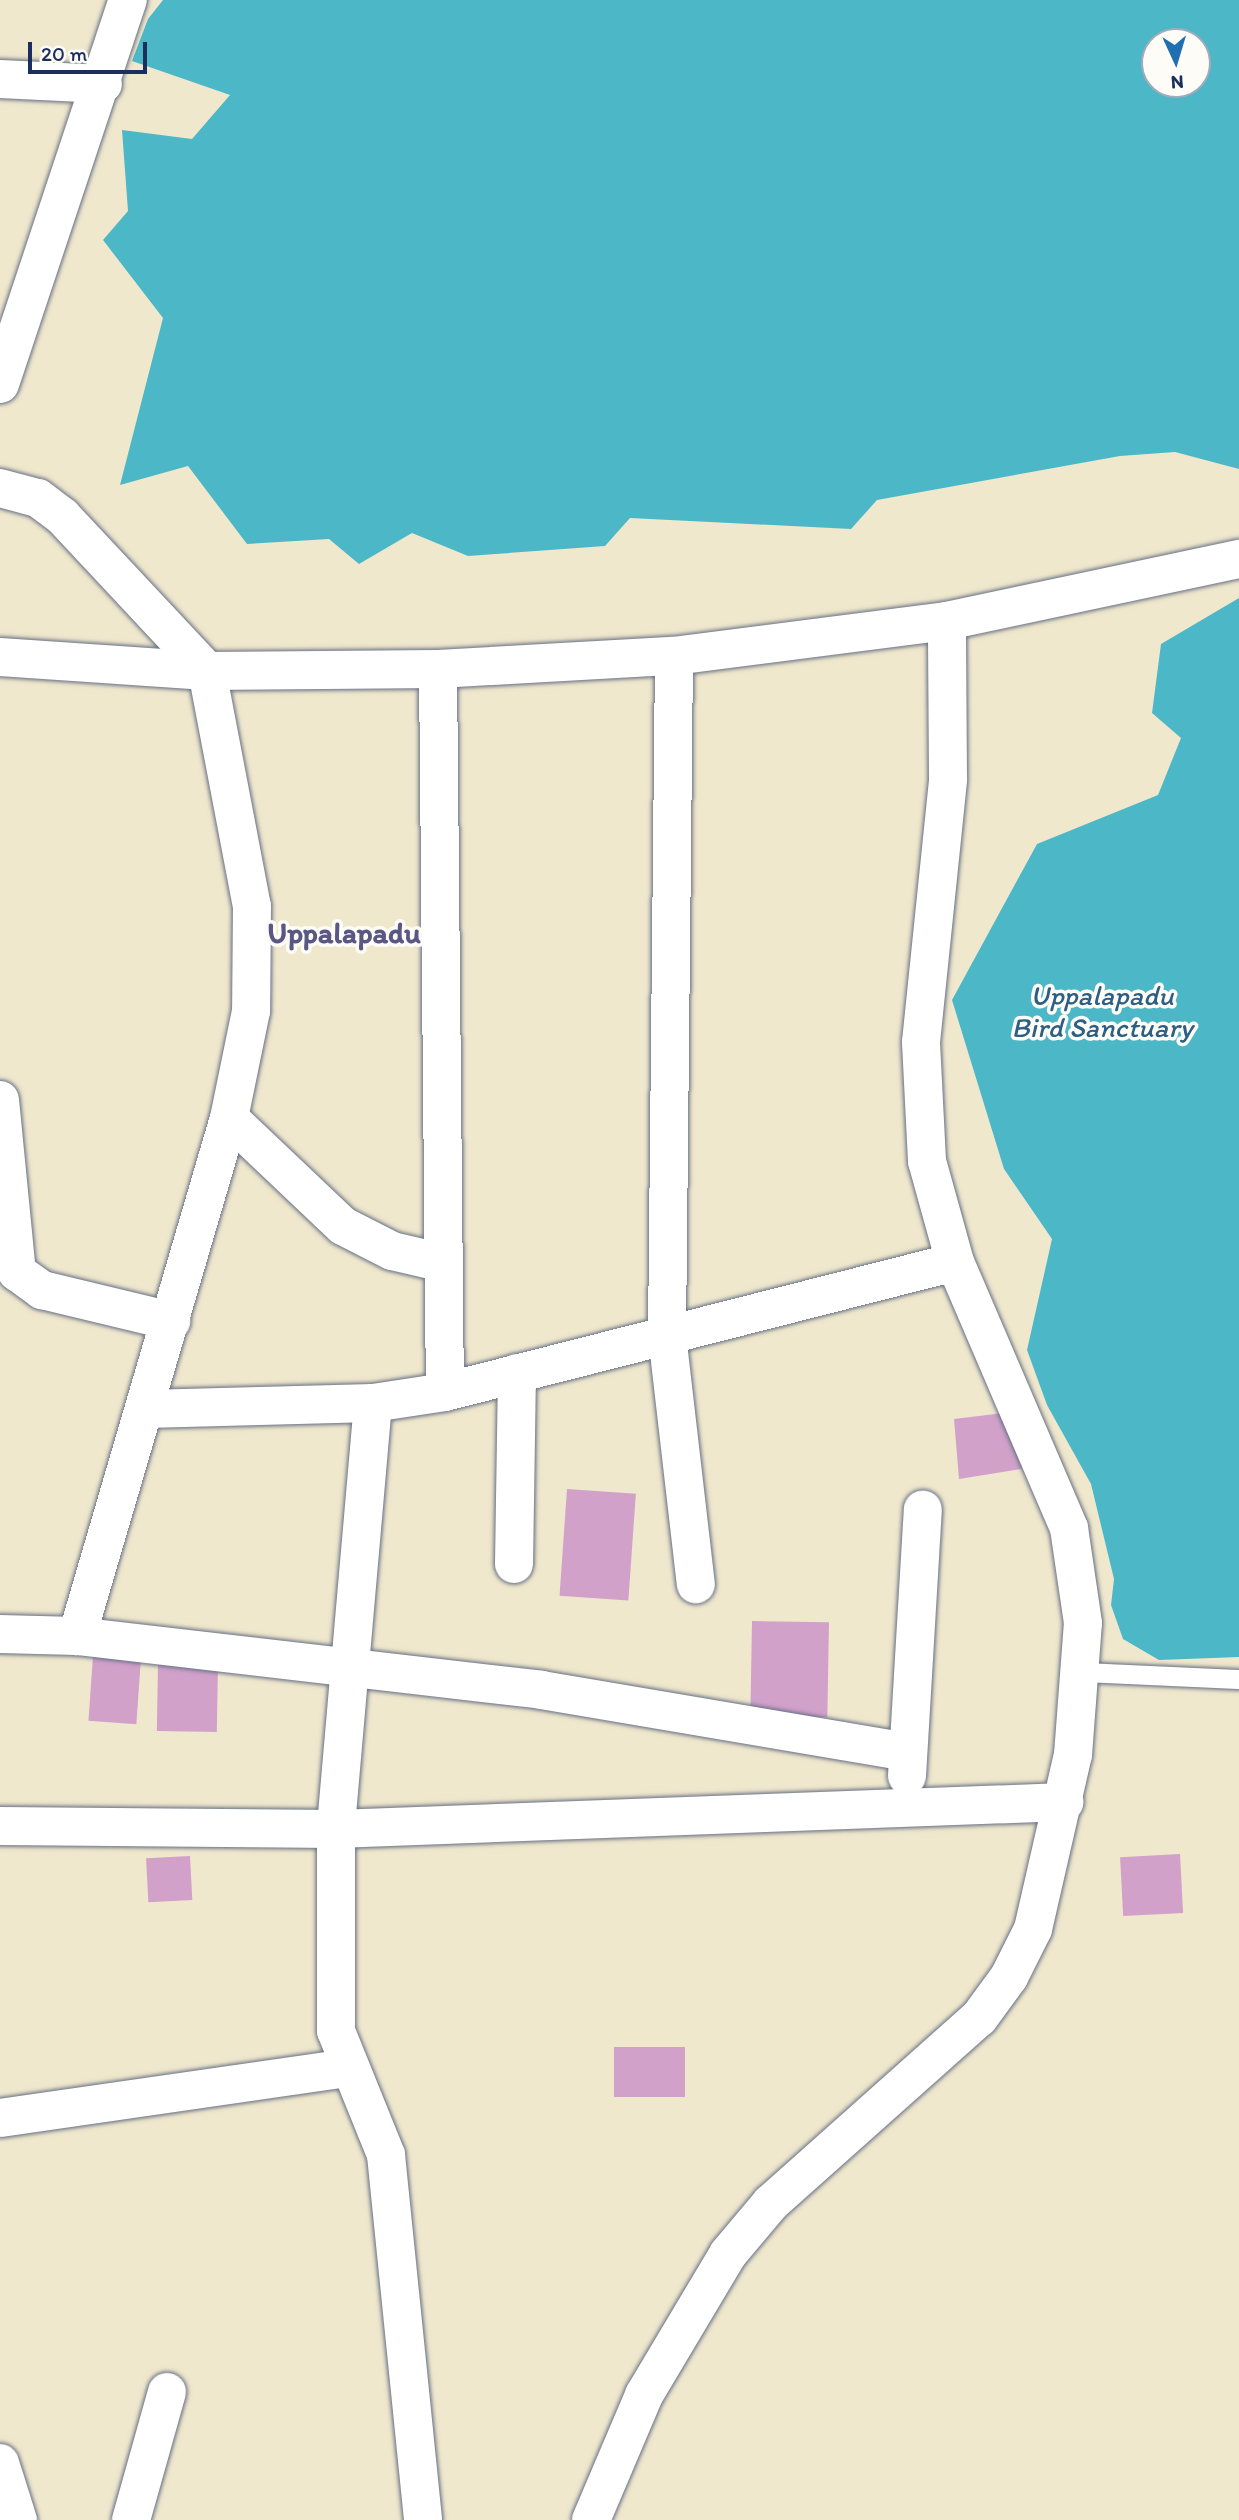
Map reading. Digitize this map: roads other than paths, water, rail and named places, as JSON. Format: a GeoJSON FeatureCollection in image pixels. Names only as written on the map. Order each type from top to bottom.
{"type":"FeatureCollection","features":[{"type":"Feature","properties":{"kind":"street"},"geometry":{"type":"LineString","coordinates":[[0,384],[103,84],[128,0]]}},
{"type":"Feature","properties":{"kind":"street"},"geometry":{"type":"LineString","coordinates":[[0,79],[103,84]]}},
{"type":"Feature","properties":{"kind":"street"},"geometry":{"type":"LineString","coordinates":[[0,488],[38,498],[63,517],[207,671],[252,906],[251,1011],[229,1118],[146,1409],[77,1636]]}},
{"type":"Feature","properties":{"kind":"street"},"geometry":{"type":"LineString","coordinates":[[0,657],[207,671],[438,669],[674,656],[947,621],[1239,559]]}},
{"type":"Feature","properties":{"kind":"street"},"geometry":{"type":"LineString","coordinates":[[591,2520],[644,2395],[729,2254],[771,2203],[979,2018],[1009,1977],[1033,1929],[1064,1802],[1082,1672],[1083,1623],[1069,1528],[955,1262],[927,1161],[921,1104],[921,1042],[948,779],[947,621]]}},
{"type":"Feature","properties":{"kind":"street"},"geometry":{"type":"LineString","coordinates":[[674,656],[667,1335],[696,1584]]}},
{"type":"Feature","properties":{"kind":"street"},"geometry":{"type":"LineString","coordinates":[[438,669],[445,1392]]}},
{"type":"Feature","properties":{"kind":"street"},"geometry":{"type":"LineString","coordinates":[[0,1100],[17,1272],[42,1290],[171,1321]]}},
{"type":"Feature","properties":{"kind":"street"},"geometry":{"type":"LineString","coordinates":[[229,1118],[343,1226],[392,1251],[444,1263]]}},
{"type":"Feature","properties":{"kind":"street"},"geometry":{"type":"LineString","coordinates":[[146,1409],[373,1404],[445,1392],[955,1262]]}},
{"type":"Feature","properties":{"kind":"street"},"geometry":{"type":"LineString","coordinates":[[514,1564],[517,1373]]}},
{"type":"Feature","properties":{"kind":"street"},"geometry":{"type":"LineString","coordinates":[[373,1404],[336,1829],[336,2031],[349,2068],[369,2102],[386,2155],[423,2520]]}},
{"type":"Feature","properties":{"kind":"street"},"geometry":{"type":"LineString","coordinates":[[905,1808],[923,1509]]}},
{"type":"Feature","properties":{"kind":"street"},"geometry":{"type":"LineString","coordinates":[[0,1634],[77,1636],[541,1690],[908,1752]]}},
{"type":"Feature","properties":{"kind":"street"},"geometry":{"type":"LineString","coordinates":[[0,1826],[336,1829],[1064,1802]]}},
{"type":"Feature","properties":{"kind":"street"},"geometry":{"type":"LineString","coordinates":[[0,2118],[349,2068]]}},
{"type":"Feature","properties":{"kind":"street"},"geometry":{"type":"LineString","coordinates":[[131,2520],[167,2392]]}},
{"type":"Feature","properties":{"kind":"street"},"geometry":{"type":"LineString","coordinates":[[0,2463],[11,2513]]}},
{"type":"Feature","properties":{"kind":"lane"},"geometry":{"type":"LineString","coordinates":[[1082,1672],[1239,1679]]}},
{"type":"Feature","properties":{"kind":"water"},"geometry":{"type":"Polygon","coordinates":[[[163,0],[1239,0],[1239,469],[1175,452],[1120,456],[877,500],[851,529],[630,518],[605,546],[468,556],[412,533],[359,564],[329,539],[247,544],[188,466],[120,485],[163,318],[103,240],[128,211],[122,130],[192,139],[230,95],[132,61],[148,19],[163,0]]]}},
{"type":"Feature","properties":{"kind":"water","name":"Uppalapadu Bird Sanctuary"},"geometry":{"type":"Polygon","coordinates":[[[1239,598],[1239,1657],[1159,1660],[1123,1639],[1111,1605],[1114,1579],[1091,1484],[1047,1405],[1027,1350],[1052,1239],[1004,1169],[952,1000],[1037,844],[1158,795],[1181,738],[1152,713],[1161,644],[1239,598]]]}},
{"type":"Feature","properties":{"kind":"district","name":"Uppalapadu"},"geometry":{"type":"Point","coordinates":[344,933]}}]}
